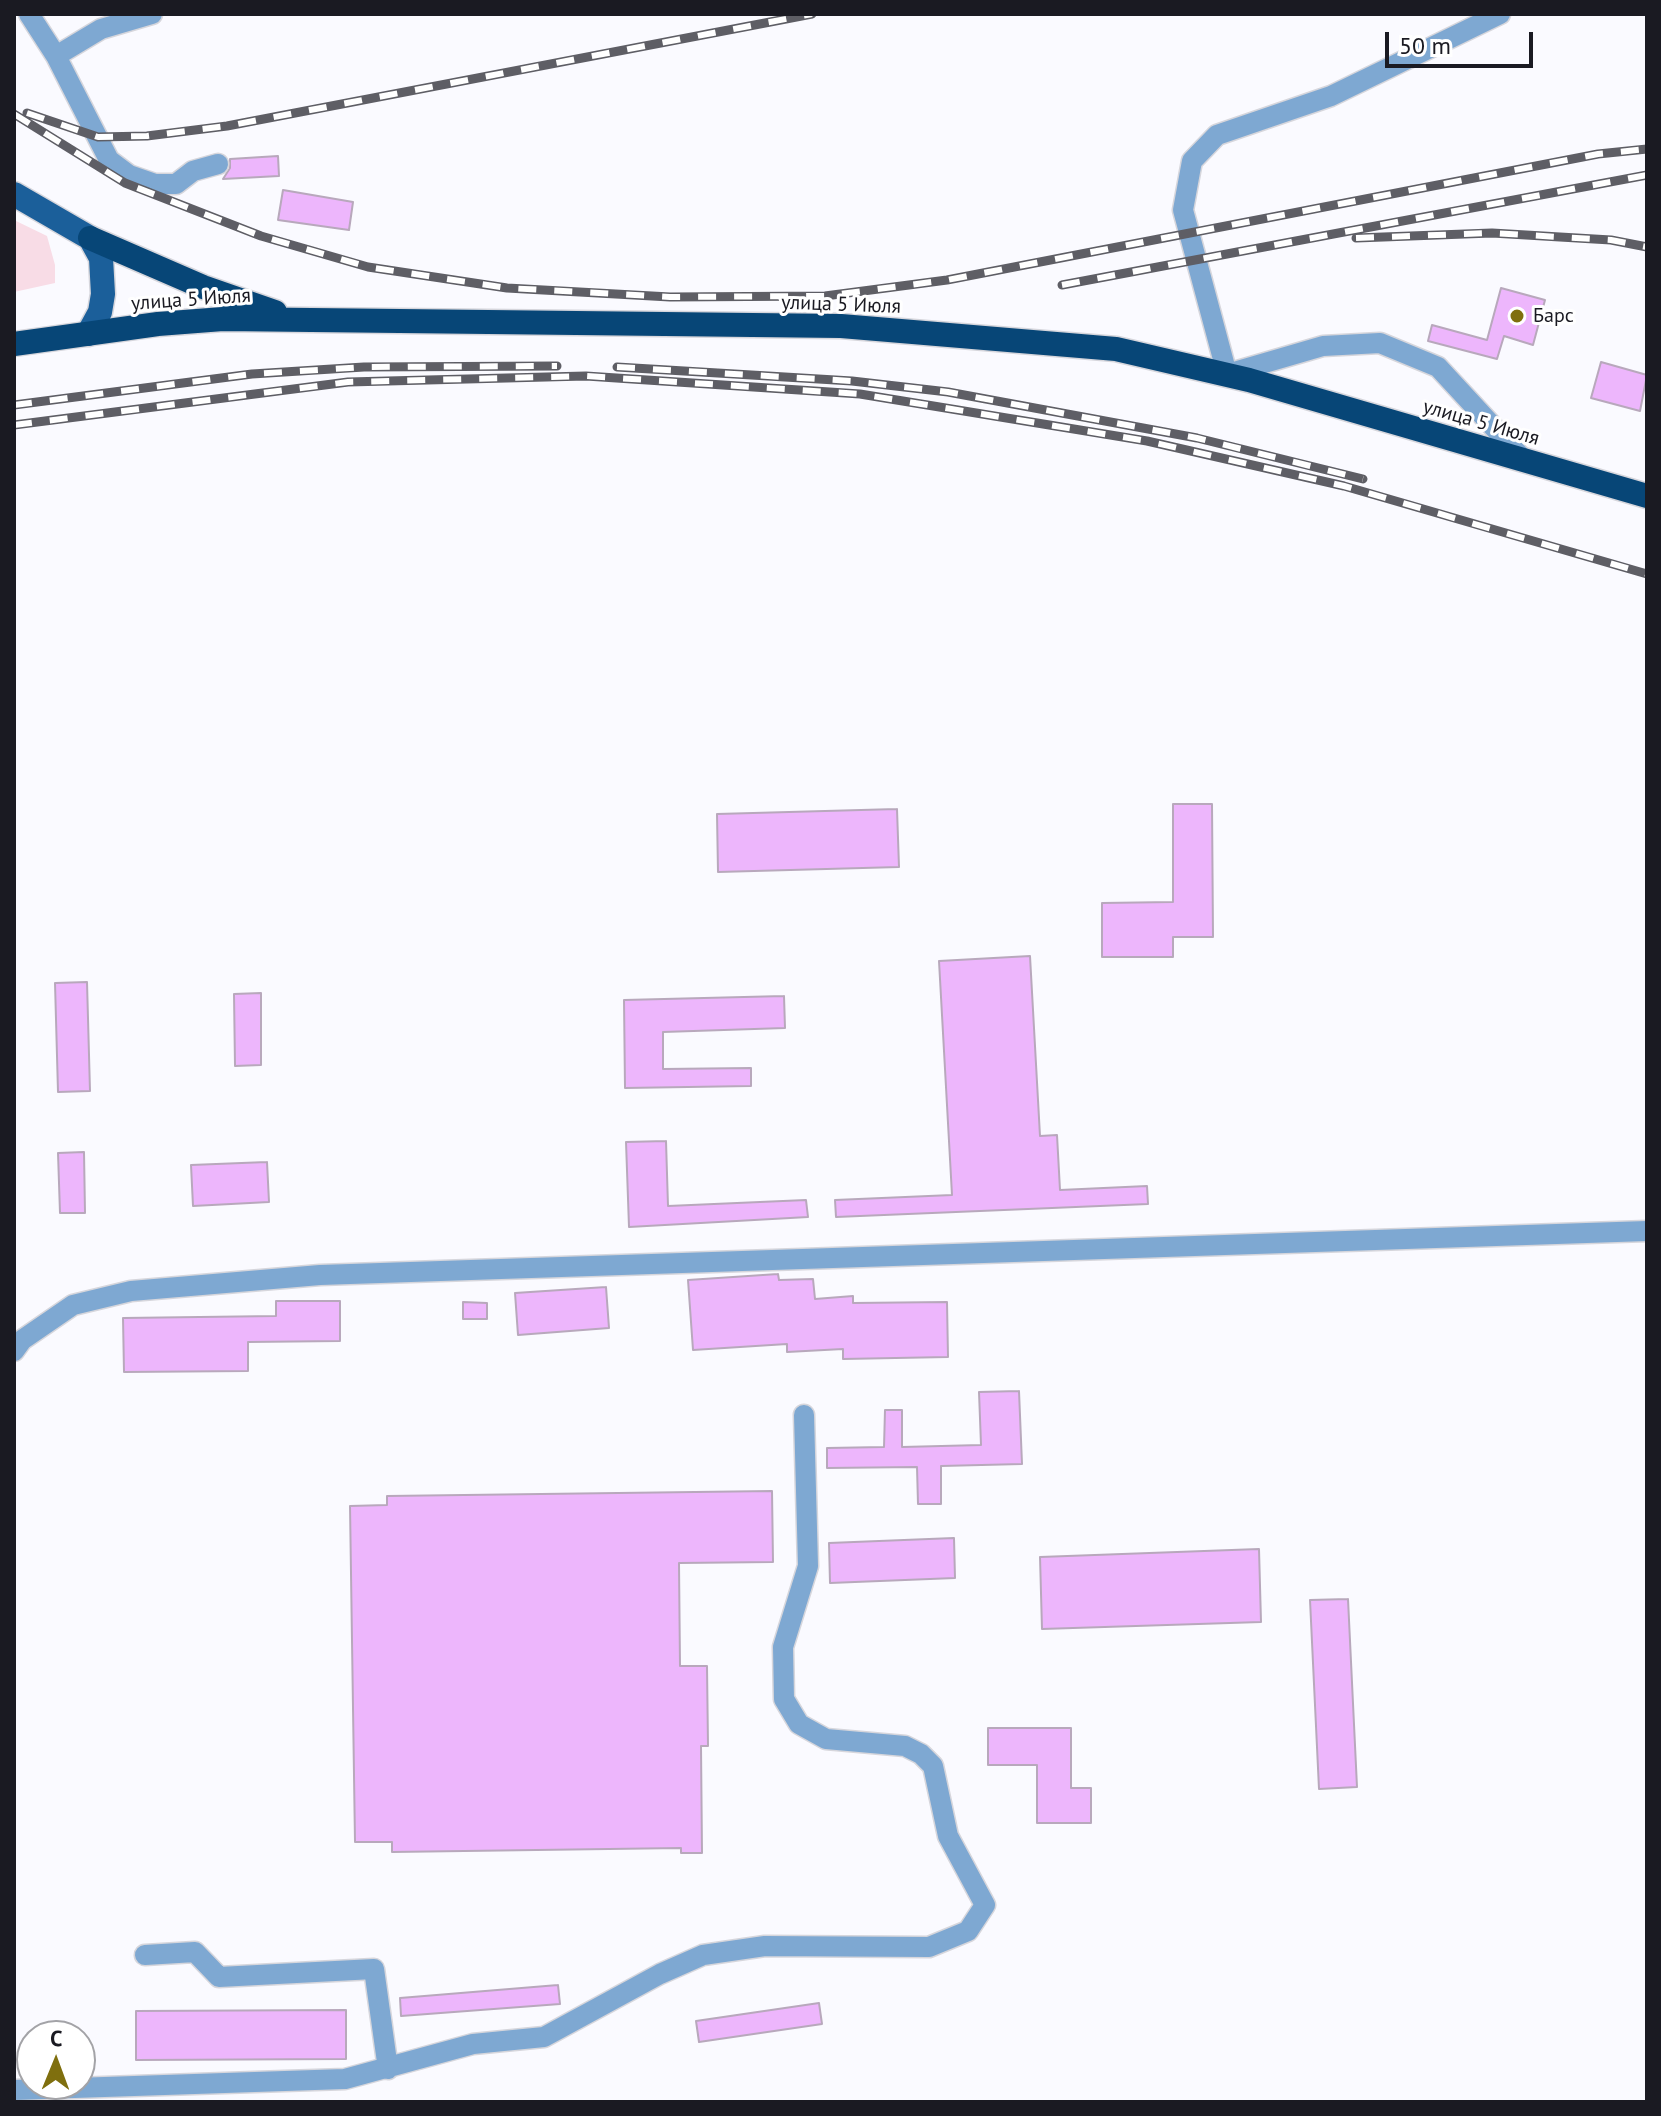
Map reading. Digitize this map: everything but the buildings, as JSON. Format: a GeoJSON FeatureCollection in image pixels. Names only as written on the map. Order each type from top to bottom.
{"type":"FeatureCollection","features":[{"type":"Feature","properties":{"kind":"highway"},"geometry":{"type":"LineString","coordinates":[[90,238],[203,287],[305,320]]}},
{"type":"Feature","properties":{"kind":"highway","name":"улица 5 Июля"},"geometry":{"type":"LineString","coordinates":[[14,344],[212,320],[305,320],[841,326],[1116,349],[1227,374],[1647,496]]}},
{"type":"Feature","properties":{"kind":"main road"},"geometry":{"type":"LineString","coordinates":[[14,194],[90,238],[101,258],[104,284],[100,312],[88,334]]}},
{"type":"Feature","properties":{"kind":"street"},"geometry":{"type":"LineString","coordinates":[[29,14],[56,56],[109,160],[129,175],[155,184],[176,184],[193,171],[218,164]]}},
{"type":"Feature","properties":{"kind":"street"},"geometry":{"type":"LineString","coordinates":[[56,56],[101,29],[152,14]]}},
{"type":"Feature","properties":{"kind":"street"},"geometry":{"type":"LineString","coordinates":[[1500,14],[1331,96],[1217,135],[1192,161],[1183,210],[1227,374],[1323,346],[1380,343],[1438,367],[1524,460]]}},
{"type":"Feature","properties":{"kind":"street"},"geometry":{"type":"LineString","coordinates":[[14,1351],[22,1340],[73,1305],[88,1301],[131,1291],[320,1275],[1647,1231]]}},
{"type":"Feature","properties":{"kind":"street"},"geometry":{"type":"LineString","coordinates":[[14,2090],[345,2079],[473,2044],[544,2037],[660,1974],[703,1955],[765,1946],[929,1947],[968,1931],[985,1905],[948,1836],[933,1766],[921,1754],[905,1746],[826,1739],[799,1724],[784,1699],[783,1647],[808,1566],[804,1415]]}},
{"type":"Feature","properties":{"kind":"street"},"geometry":{"type":"LineString","coordinates":[[145,1955],[195,1952],[219,1977],[374,1969],[388,2069]]}},
{"type":"Feature","properties":{"kind":"shaded area"},"geometry":{"type":"Polygon","coordinates":[[[14,220],[47,236],[55,265],[55,283],[14,292],[14,220]]]}},
{"type":"Feature","properties":{"kind":"railway"},"geometry":{"type":"LineString","coordinates":[[27,113],[98,137],[147,136],[227,126],[812,14]]}},
{"type":"Feature","properties":{"kind":"railway"},"geometry":{"type":"LineString","coordinates":[[14,114],[125,183],[261,236],[368,267],[507,288],[670,297],[825,296],[947,280],[1598,154],[1647,149]]}},
{"type":"Feature","properties":{"kind":"railway"},"geometry":{"type":"LineString","coordinates":[[1062,285],[1647,175]]}},
{"type":"Feature","properties":{"kind":"railway"},"geometry":{"type":"LineString","coordinates":[[1356,238],[1492,233],[1611,240],[1647,247]]}},
{"type":"Feature","properties":{"kind":"railway"},"geometry":{"type":"LineString","coordinates":[[14,405],[252,374],[364,367],[557,366]]}},
{"type":"Feature","properties":{"kind":"railway"},"geometry":{"type":"LineString","coordinates":[[617,367],[852,381],[948,392],[1197,438],[1363,479]]}},
{"type":"Feature","properties":{"kind":"railway"},"geometry":{"type":"LineString","coordinates":[[14,425],[348,382],[586,376],[860,394],[1147,441],[1344,486],[1647,574]]}},
{"type":"Feature","properties":{"kind":"place","name":"Барс"},"geometry":{"type":"Point","coordinates":[1517,316]}}]}
